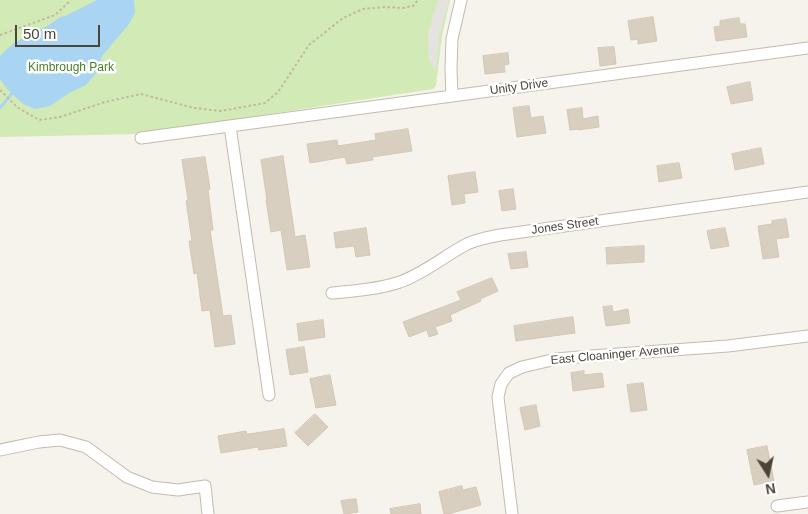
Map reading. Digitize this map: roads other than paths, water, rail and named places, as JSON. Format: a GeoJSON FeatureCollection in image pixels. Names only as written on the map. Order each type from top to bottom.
{"type":"FeatureCollection","features":[{"type":"Feature","properties":{"kind":"street"},"geometry":{"type":"LineString","coordinates":[[452,96],[452,39],[462,0]]}},
{"type":"Feature","properties":{"kind":"street","name":"Unity Drive"},"geometry":{"type":"LineString","coordinates":[[141,138],[808,48]]}},
{"type":"Feature","properties":{"kind":"street"},"geometry":{"type":"LineString","coordinates":[[230,126],[269,395]]}},
{"type":"Feature","properties":{"kind":"street","name":"Jones Street"},"geometry":{"type":"LineString","coordinates":[[332,293],[381,287],[401,282],[424,271],[468,244],[483,238],[808,192]]}},
{"type":"Feature","properties":{"kind":"street","name":"East Cloaninger Avenue"},"geometry":{"type":"LineString","coordinates":[[512,514],[498,397],[501,384],[510,373],[522,367],[556,359],[728,346],[808,336]]}},
{"type":"Feature","properties":{"kind":"street"},"geometry":{"type":"LineString","coordinates":[[0,450],[60,440],[86,447],[127,477],[152,487],[178,490],[205,486],[208,514]]}},
{"type":"Feature","properties":{"kind":"street"},"geometry":{"type":"LineString","coordinates":[[777,506],[808,503]]}},
{"type":"Feature","properties":{"kind":"water"},"geometry":{"type":"Polygon","coordinates":[[[97,0],[134,0],[135,13],[129,24],[102,56],[97,72],[86,85],[69,93],[50,106],[35,109],[23,104],[8,90],[0,79],[0,56],[19,40],[49,25],[60,17],[97,0]]]}},
{"type":"Feature","properties":{"kind":"waterway"},"geometry":{"type":"LineString","coordinates":[[0,108],[14,91]]}},
{"type":"Feature","properties":{"kind":"park label","name":"Kimbrough Park"},"geometry":{"type":"Point","coordinates":[71,68]}}]}
